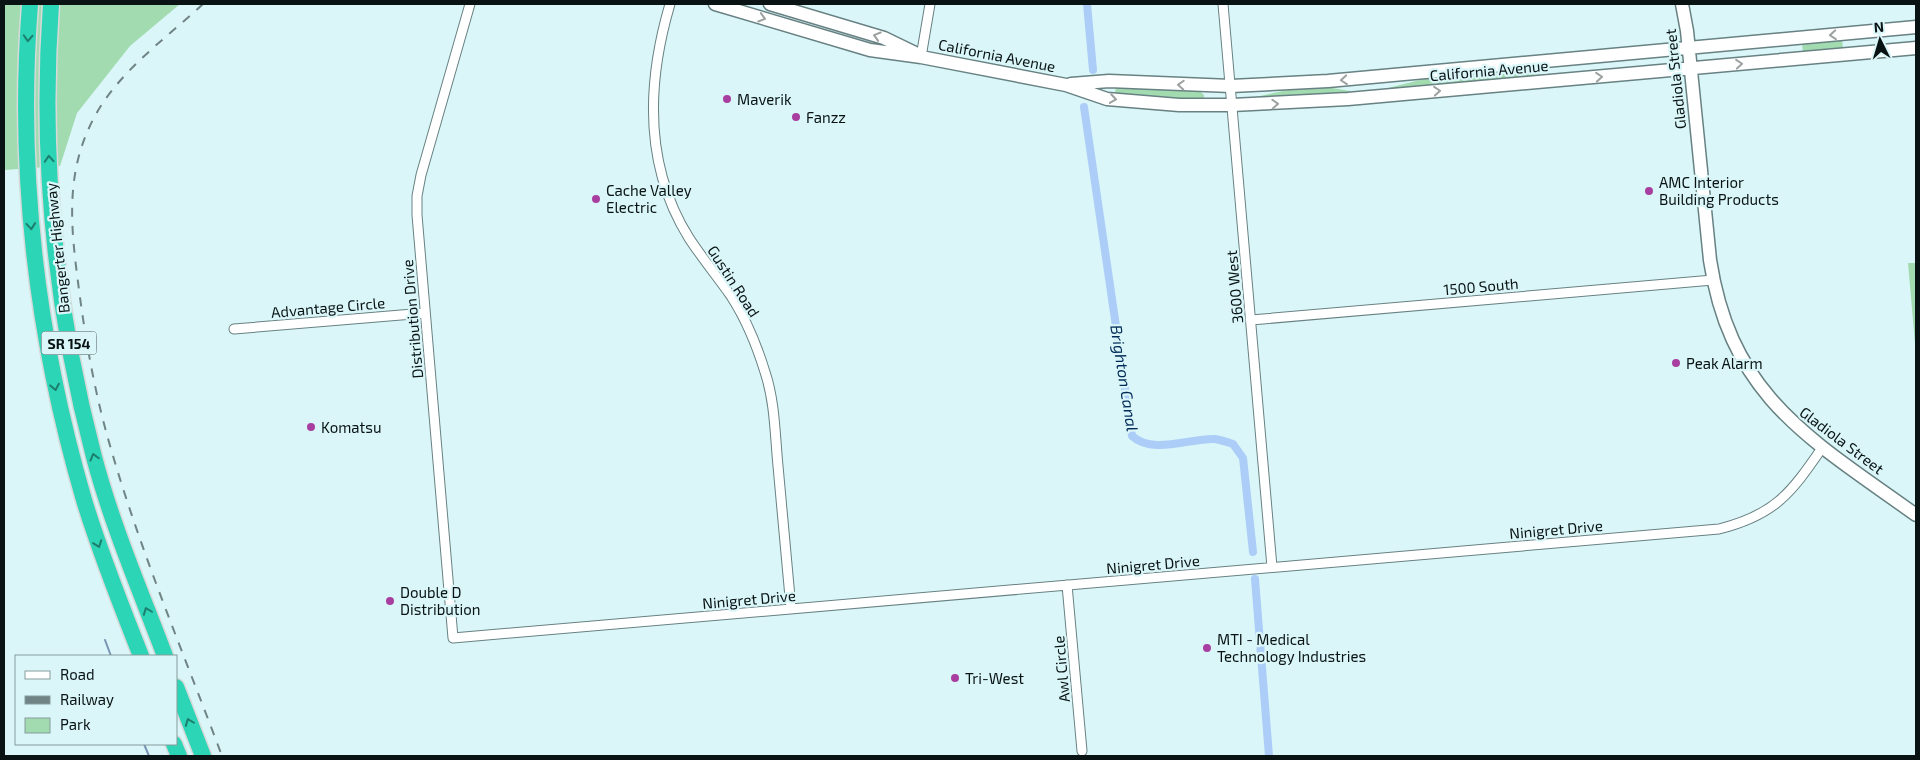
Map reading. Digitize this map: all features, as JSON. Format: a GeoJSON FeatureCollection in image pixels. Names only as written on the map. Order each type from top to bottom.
{"type":"FeatureCollection","features":[{"type":"Feature","properties":{"kind":"highway","name":"Bangerter Highway"},"geometry":{"type":"LineString","coordinates":[[30,4],[25,103],[26,159],[31,226],[45,335],[57,397],[85,501],[100,548],[141,655]]}},
{"type":"Feature","properties":{"kind":"highway","name":"Bangerter Highway"},"geometry":{"type":"LineString","coordinates":[[51,4],[47,83],[48,144],[57,272],[63,311],[85,419],[103,488],[165,655]]}},
{"type":"Feature","properties":{"kind":"highway"},"geometry":{"type":"LineString","coordinates":[[178,692],[202,756]]}},
{"type":"Feature","properties":{"kind":"main road","name":"California Avenue"},"geometry":{"type":"LineString","coordinates":[[715,4],[889,54],[921,57],[1066,85],[1114,100],[1159,104],[1232,105],[1366,98],[1916,48]]}},
{"type":"Feature","properties":{"kind":"main road","name":"California Avenue"},"geometry":{"type":"LineString","coordinates":[[770,4],[884,38],[905,47],[921,57]]}},
{"type":"Feature","properties":{"kind":"main road","name":"Gladiola Street"},"geometry":{"type":"LineString","coordinates":[[1682,4],[1689,48],[1713,280],[1726,326],[1753,378],[1784,415],[1822,448],[1916,515]]}},
{"type":"Feature","properties":{"kind":"main road","name":"California Avenue"},"geometry":{"type":"LineString","coordinates":[[1066,85],[1109,81],[1231,86],[1275,85],[1916,27]]}},
{"type":"Feature","properties":{"kind":"main road"},"geometry":{"type":"LineString","coordinates":[[1865,32],[1868,52]]}},
{"type":"Feature","properties":{"kind":"main road"},"geometry":{"type":"LineString","coordinates":[[1552,60],[1554,81]]}},
{"type":"Feature","properties":{"kind":"main road"},"geometry":{"type":"LineString","coordinates":[[1365,78],[1366,98]]}},
{"type":"Feature","properties":{"kind":"street","name":"Distribution Drive"},"geometry":{"type":"LineString","coordinates":[[453,638],[417,215],[418,188],[470,4]]}},
{"type":"Feature","properties":{"kind":"street","name":"Gustin Road"},"geometry":{"type":"LineString","coordinates":[[670,4],[656,60],[654,81],[656,151],[678,220],[707,266],[739,311],[754,340],[766,374],[773,413],[791,609]]}},
{"type":"Feature","properties":{"kind":"street"},"geometry":{"type":"LineString","coordinates":[[921,57],[930,4]]}},
{"type":"Feature","properties":{"kind":"street","name":"3600 West"},"geometry":{"type":"LineString","coordinates":[[1223,4],[1272,567]]}},
{"type":"Feature","properties":{"kind":"street","name":"1500 South"},"geometry":{"type":"LineString","coordinates":[[1251,320],[1713,280]]}},
{"type":"Feature","properties":{"kind":"street","name":"Advantage Circle"},"geometry":{"type":"LineString","coordinates":[[234,329],[425,313]]}},
{"type":"Feature","properties":{"kind":"street","name":"Ninigret Drive"},"geometry":{"type":"LineString","coordinates":[[453,638],[1719,529],[1760,516],[1781,501],[1822,448]]}},
{"type":"Feature","properties":{"kind":"street","name":"Awl Circle"},"geometry":{"type":"LineString","coordinates":[[1067,585],[1082,751]]}},
{"type":"Feature","properties":{"kind":"green space"},"geometry":{"type":"Polygon","coordinates":[[[4,4],[180,4],[130,46],[77,113],[60,166],[4,170],[4,4]]]}},
{"type":"Feature","properties":{"kind":"green space"},"geometry":{"type":"Polygon","coordinates":[[[1842,39],[1843,49],[1803,53],[1802,43],[1842,39]]]}},
{"type":"Feature","properties":{"kind":"green space"},"geometry":{"type":"Polygon","coordinates":[[[1507,70],[1542,75],[1380,90],[1440,75],[1507,70]]]}},
{"type":"Feature","properties":{"kind":"green space"},"geometry":{"type":"Polygon","coordinates":[[[1116,85],[1197,89],[1204,95],[1204,100],[1165,99],[1115,94],[1116,85]]]}},
{"type":"Feature","properties":{"kind":"green space"},"geometry":{"type":"Polygon","coordinates":[[[1322,86],[1355,92],[1309,97],[1255,97],[1302,87],[1322,86]]]}},
{"type":"Feature","properties":{"kind":"green space"},"geometry":{"type":"Polygon","coordinates":[[[1908,263],[1916,263],[1916,355],[1908,263]]]}},
{"type":"Feature","properties":{"kind":"waterway","name":"Brighton Canal"},"geometry":{"type":"LineString","coordinates":[[1087,4],[1093,70]]}},
{"type":"Feature","properties":{"kind":"waterway","name":"Brighton Canal"},"geometry":{"type":"LineString","coordinates":[[1084,107],[1132,436],[1141,442],[1161,445],[1205,439],[1215,439],[1233,444],[1243,458],[1253,552]]}},
{"type":"Feature","properties":{"kind":"waterway","name":"Brighton Canal"},"geometry":{"type":"LineString","coordinates":[[1255,579],[1269,756]]}},
{"type":"Feature","properties":{"kind":"waterway"},"geometry":{"type":"LineString","coordinates":[[105,640],[111,655]]}},
{"type":"Feature","properties":{"kind":"waterway"},"geometry":{"type":"LineString","coordinates":[[144,745],[149,756]]}},
{"type":"Feature","properties":{"kind":"railway"},"geometry":{"type":"LineString","coordinates":[[203,4],[124,76],[99,109],[89,128],[77,166],[72,204],[72,223],[87,345],[95,387],[111,449],[149,565],[222,756]]}},
{"type":"Feature","properties":{"kind":"place","name":"Maverik"},"geometry":{"type":"Point","coordinates":[727,99]}},
{"type":"Feature","properties":{"kind":"place","name":"Fanzz"},"geometry":{"type":"Point","coordinates":[796,117]}},
{"type":"Feature","properties":{"kind":"place","name":"AMC Interior Building Products"},"geometry":{"type":"Point","coordinates":[1649,191]}},
{"type":"Feature","properties":{"kind":"place","name":"Cache Valley Electric"},"geometry":{"type":"Point","coordinates":[596,199]}},
{"type":"Feature","properties":{"kind":"place","name":"Peak Alarm"},"geometry":{"type":"Point","coordinates":[1676,363]}},
{"type":"Feature","properties":{"kind":"place","name":"Komatsu"},"geometry":{"type":"Point","coordinates":[311,427]}},
{"type":"Feature","properties":{"kind":"place","name":"Double D Distribution"},"geometry":{"type":"Point","coordinates":[390,601]}},
{"type":"Feature","properties":{"kind":"place","name":"MTI - Medical Technology Industries"},"geometry":{"type":"Point","coordinates":[1207,648]}},
{"type":"Feature","properties":{"kind":"place","name":"Tri-West"},"geometry":{"type":"Point","coordinates":[955,678]}}]}
